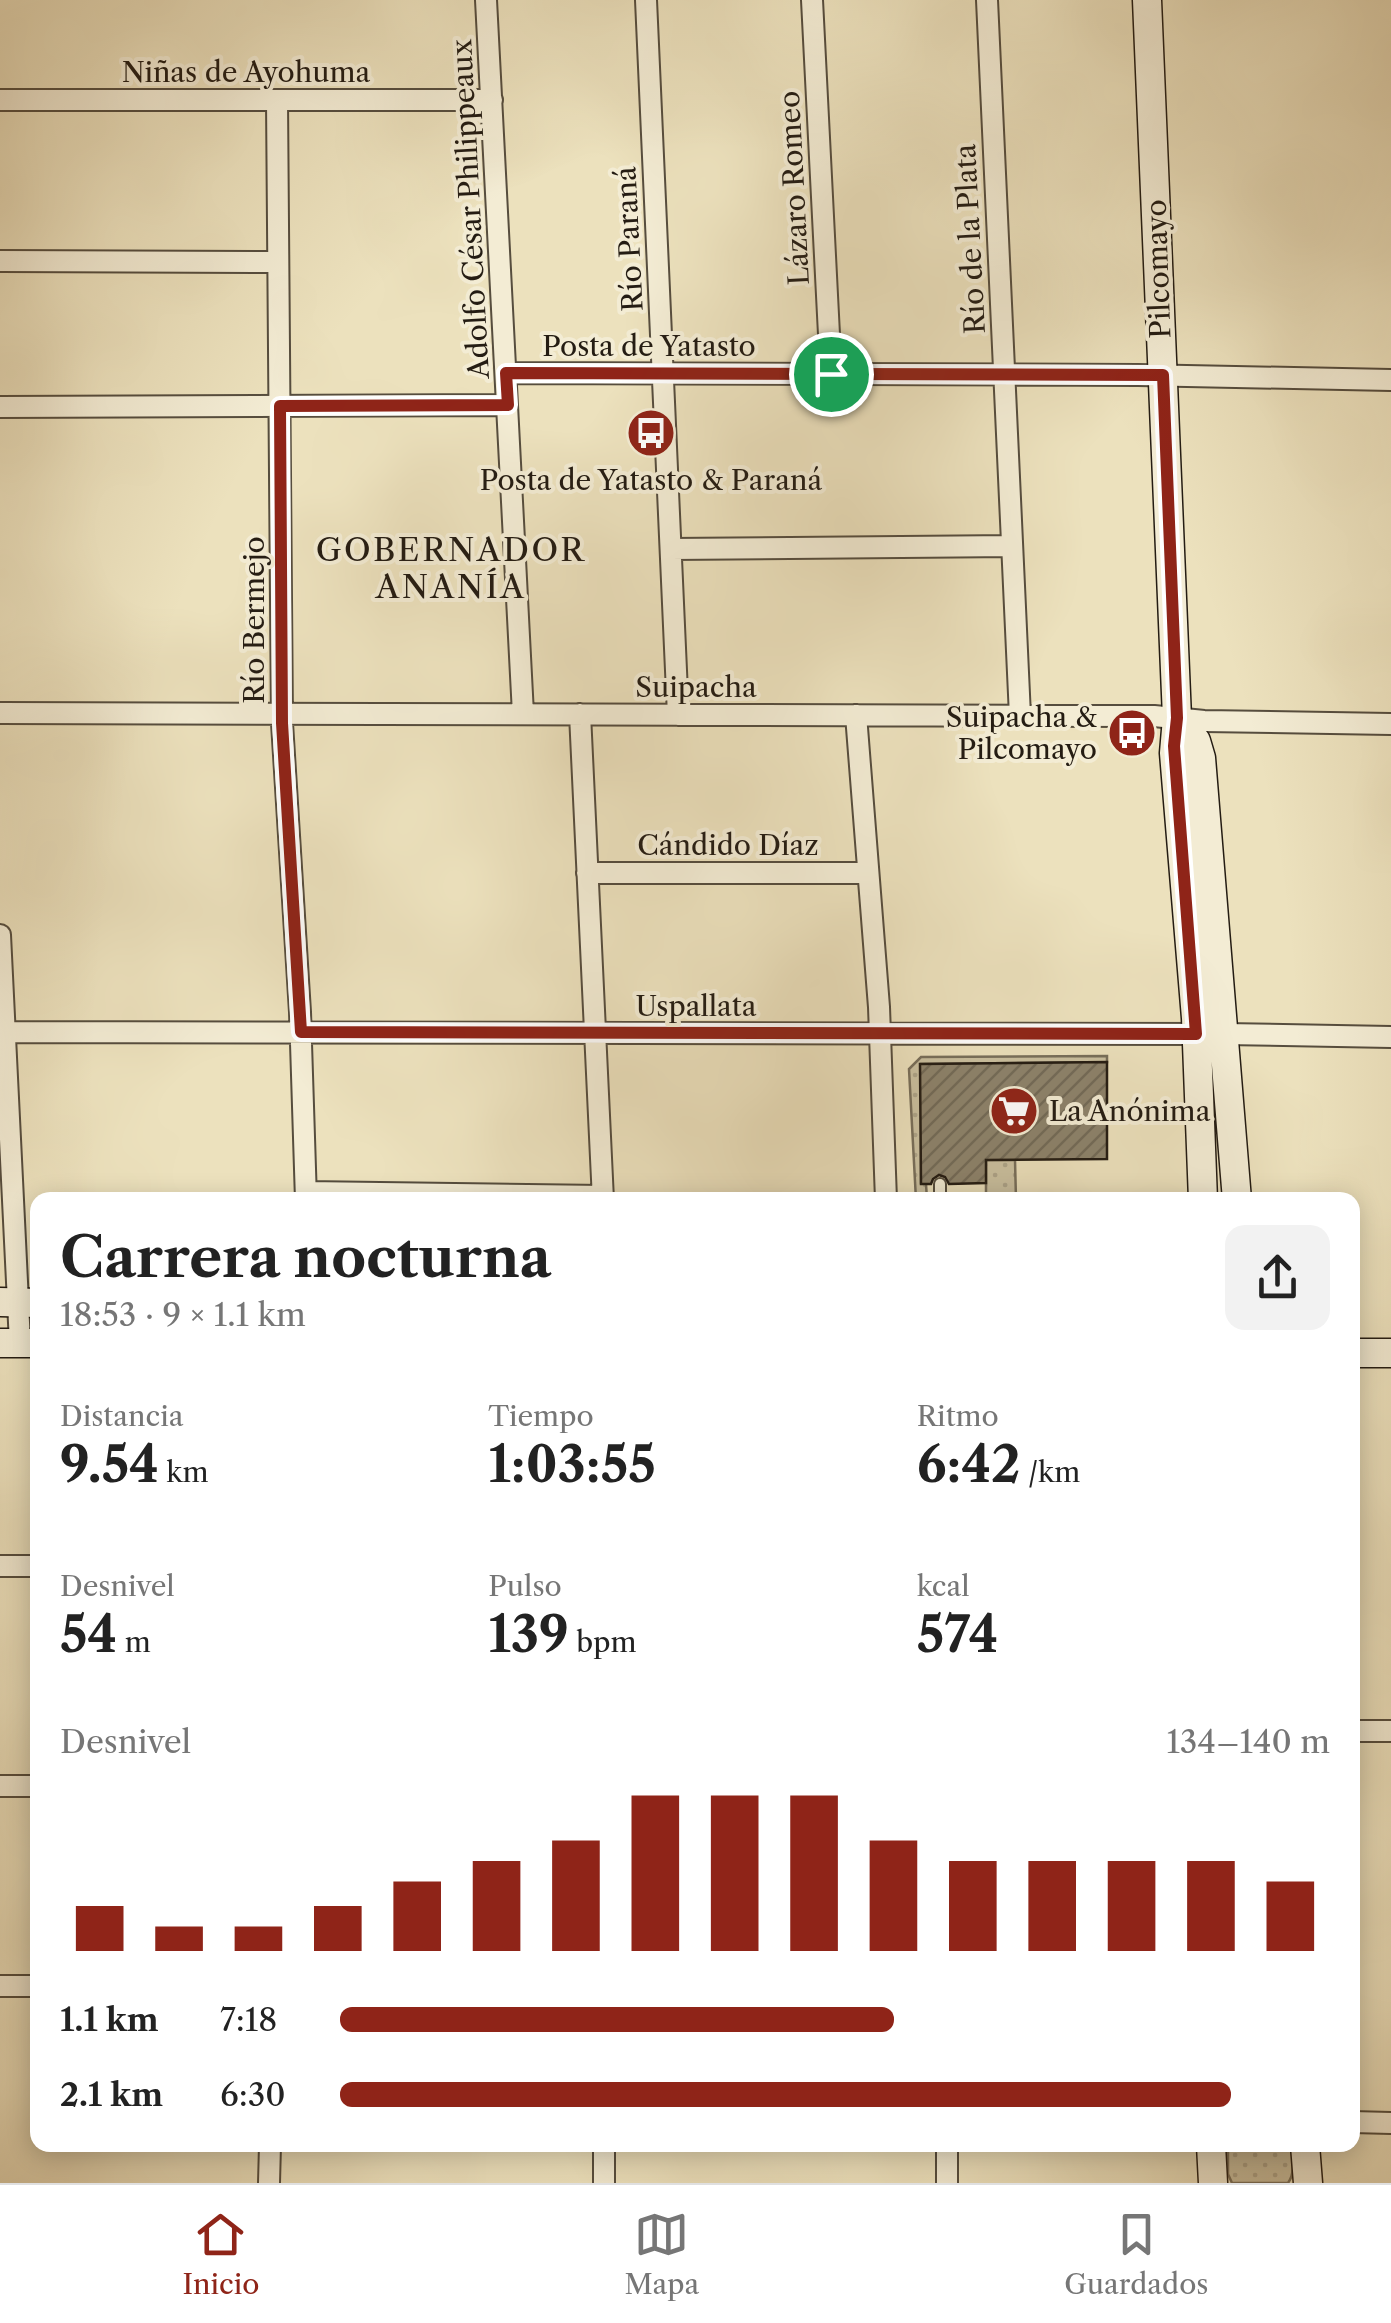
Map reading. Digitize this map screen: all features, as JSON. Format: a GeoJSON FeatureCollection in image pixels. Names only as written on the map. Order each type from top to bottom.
{"type":"FeatureCollection","features":[{"type":"Feature","properties":{"kind":"street","name":"Adolfo César Philippeaux"},"geometry":{"type":"LineString","coordinates":[[486,0],[524,714]]}},
{"type":"Feature","properties":{"kind":"street","name":"Río Paraná"},"geometry":{"type":"LineString","coordinates":[[646,0],[678,715]]}},
{"type":"Feature","properties":{"kind":"street","name":"Lázaro Romeo"},"geometry":{"type":"LineString","coordinates":[[812,0],[831,374]]}},
{"type":"Feature","properties":{"kind":"street","name":"Río de la Plata"},"geometry":{"type":"LineString","coordinates":[[987,0],[1020,716]]}},
{"type":"Feature","properties":{"kind":"street","name":"Pilcomayo"},"geometry":{"type":"LineString","coordinates":[[1147,0],[1177,718],[1174,746],[1210,1034],[1236,1192]]}},
{"type":"Feature","properties":{"kind":"street","name":"Niñas de Ayohuma"},"geometry":{"type":"LineString","coordinates":[[0,100],[492,100]]}},
{"type":"Feature","properties":{"kind":"street","name":"Río Bermejo"},"geometry":{"type":"LineString","coordinates":[[277,100],[282,714],[301,1032],[306,1192]]}},
{"type":"Feature","properties":{"kind":"street"},"geometry":{"type":"LineString","coordinates":[[0,260],[278,262]]}},
{"type":"Feature","properties":{"kind":"street","name":"Posta de Yatasto"},"geometry":{"type":"LineString","coordinates":[[506,373],[1163,375],[1391,380]]}},
{"type":"Feature","properties":{"kind":"street"},"geometry":{"type":"LineString","coordinates":[[0,407],[508,405]]}},
{"type":"Feature","properties":{"kind":"street"},"geometry":{"type":"LineString","coordinates":[[670,549],[1012,546]]}},
{"type":"Feature","properties":{"kind":"street","name":"Suipacha"},"geometry":{"type":"LineString","coordinates":[[0,713],[1020,716],[1391,724]]}},
{"type":"Feature","properties":{"kind":"street"},"geometry":{"type":"LineString","coordinates":[[580,714],[603,1192]]}},
{"type":"Feature","properties":{"kind":"street"},"geometry":{"type":"LineString","coordinates":[[856,715],[880,1034],[886,1192]]}},
{"type":"Feature","properties":{"kind":"street","name":"Cándido Díaz"},"geometry":{"type":"LineString","coordinates":[[587,873],[868,873]]}},
{"type":"Feature","properties":{"kind":"street"},"geometry":{"type":"LineString","coordinates":[[0,934],[19,1343]]}},
{"type":"Feature","properties":{"kind":"street","name":"Uspallata"},"geometry":{"type":"LineString","coordinates":[[2,1032],[1391,1037]]}},
{"type":"Feature","properties":{"kind":"street","name":"Pilcomayo"},"geometry":{"type":"LineString","coordinates":[[1203,1192],[1210,1034]]}},
{"type":"Feature","properties":{"kind":"street"},"geometry":{"type":"LineString","coordinates":[[1360,1353],[1391,1353]]}},
{"type":"Feature","properties":{"kind":"street"},"geometry":{"type":"LineString","coordinates":[[0,1566],[30,1566]]}},
{"type":"Feature","properties":{"kind":"street"},"geometry":{"type":"LineString","coordinates":[[1360,1730],[1391,1731]]}},
{"type":"Feature","properties":{"kind":"street"},"geometry":{"type":"LineString","coordinates":[[0,1786],[30,1786]]}},
{"type":"Feature","properties":{"kind":"street"},"geometry":{"type":"LineString","coordinates":[[0,1986],[30,1986]]}},
{"type":"Feature","properties":{"kind":"street"},"geometry":{"type":"LineString","coordinates":[[1360,2122],[1391,2123]]}},
{"type":"Feature","properties":{"kind":"street"},"geometry":{"type":"LineString","coordinates":[[270,2152],[270,2183]]}},
{"type":"Feature","properties":{"kind":"street"},"geometry":{"type":"LineString","coordinates":[[604,2152],[604,2183]]}},
{"type":"Feature","properties":{"kind":"street"},"geometry":{"type":"LineString","coordinates":[[947,2152],[947,2183]]}},
{"type":"Feature","properties":{"kind":"street"},"geometry":{"type":"LineString","coordinates":[[1211,2152],[1213,2183]]}},
{"type":"Feature","properties":{"kind":"street"},"geometry":{"type":"LineString","coordinates":[[1306,2152],[1308,2183]]}},
{"type":"Feature","properties":{"kind":"lane"},"geometry":{"type":"LineString","coordinates":[[940,1184],[940,1192]]}},
{"type":"Feature","properties":{"kind":"shaded area"},"geometry":{"type":"Polygon","coordinates":[[[1107,1056],[1107,1062],[921,1064],[921,1183],[926,1184],[926,1192],[916,1192],[909,1069],[921,1057],[1107,1056]]]}},
{"type":"Feature","properties":{"kind":"shaded area"},"geometry":{"type":"Polygon","coordinates":[[[986,1160],[1015,1160],[1016,1192],[986,1192],[986,1160]]]}},
{"type":"Feature","properties":{"kind":"shaded area"},"geometry":{"type":"Polygon","coordinates":[[[1228,2152],[1292,2152],[1293,2170],[1288,2183],[1232,2183],[1228,2152]]]}},
{"type":"Feature","properties":{"kind":"building","name":"La Anónima"},"geometry":{"type":"Polygon","coordinates":[[[1107,1062],[1107,1159],[986,1160],[986,1183],[949,1184],[939,1175],[931,1184],[921,1184],[920,1064],[1107,1062]]]}},
{"type":"Feature","properties":{"kind":"place","name":"Posta de Yatasto & Paraná"},"geometry":{"type":"Point","coordinates":[651,433]}},
{"type":"Feature","properties":{"kind":"place","name":"Suipacha & Pilcomayo"},"geometry":{"type":"Point","coordinates":[1132,733]}},
{"type":"Feature","properties":{"kind":"place","name":"La Anónima"},"geometry":{"type":"Point","coordinates":[1014,1111]}},
{"type":"Feature","properties":{"kind":"district","name":"GOBERNADOR ANANÍA"},"geometry":{"type":"Point","coordinates":[451,568]}},
{"type":"Feature","properties":{"kind":"route"},"geometry":{"type":"LineString","coordinates":[[506,373],[831,374],[1163,375],[1177,718],[1174,746],[1196,1034],[301,1032],[282,723],[280,406],[508,405],[506,373]]}}]}
